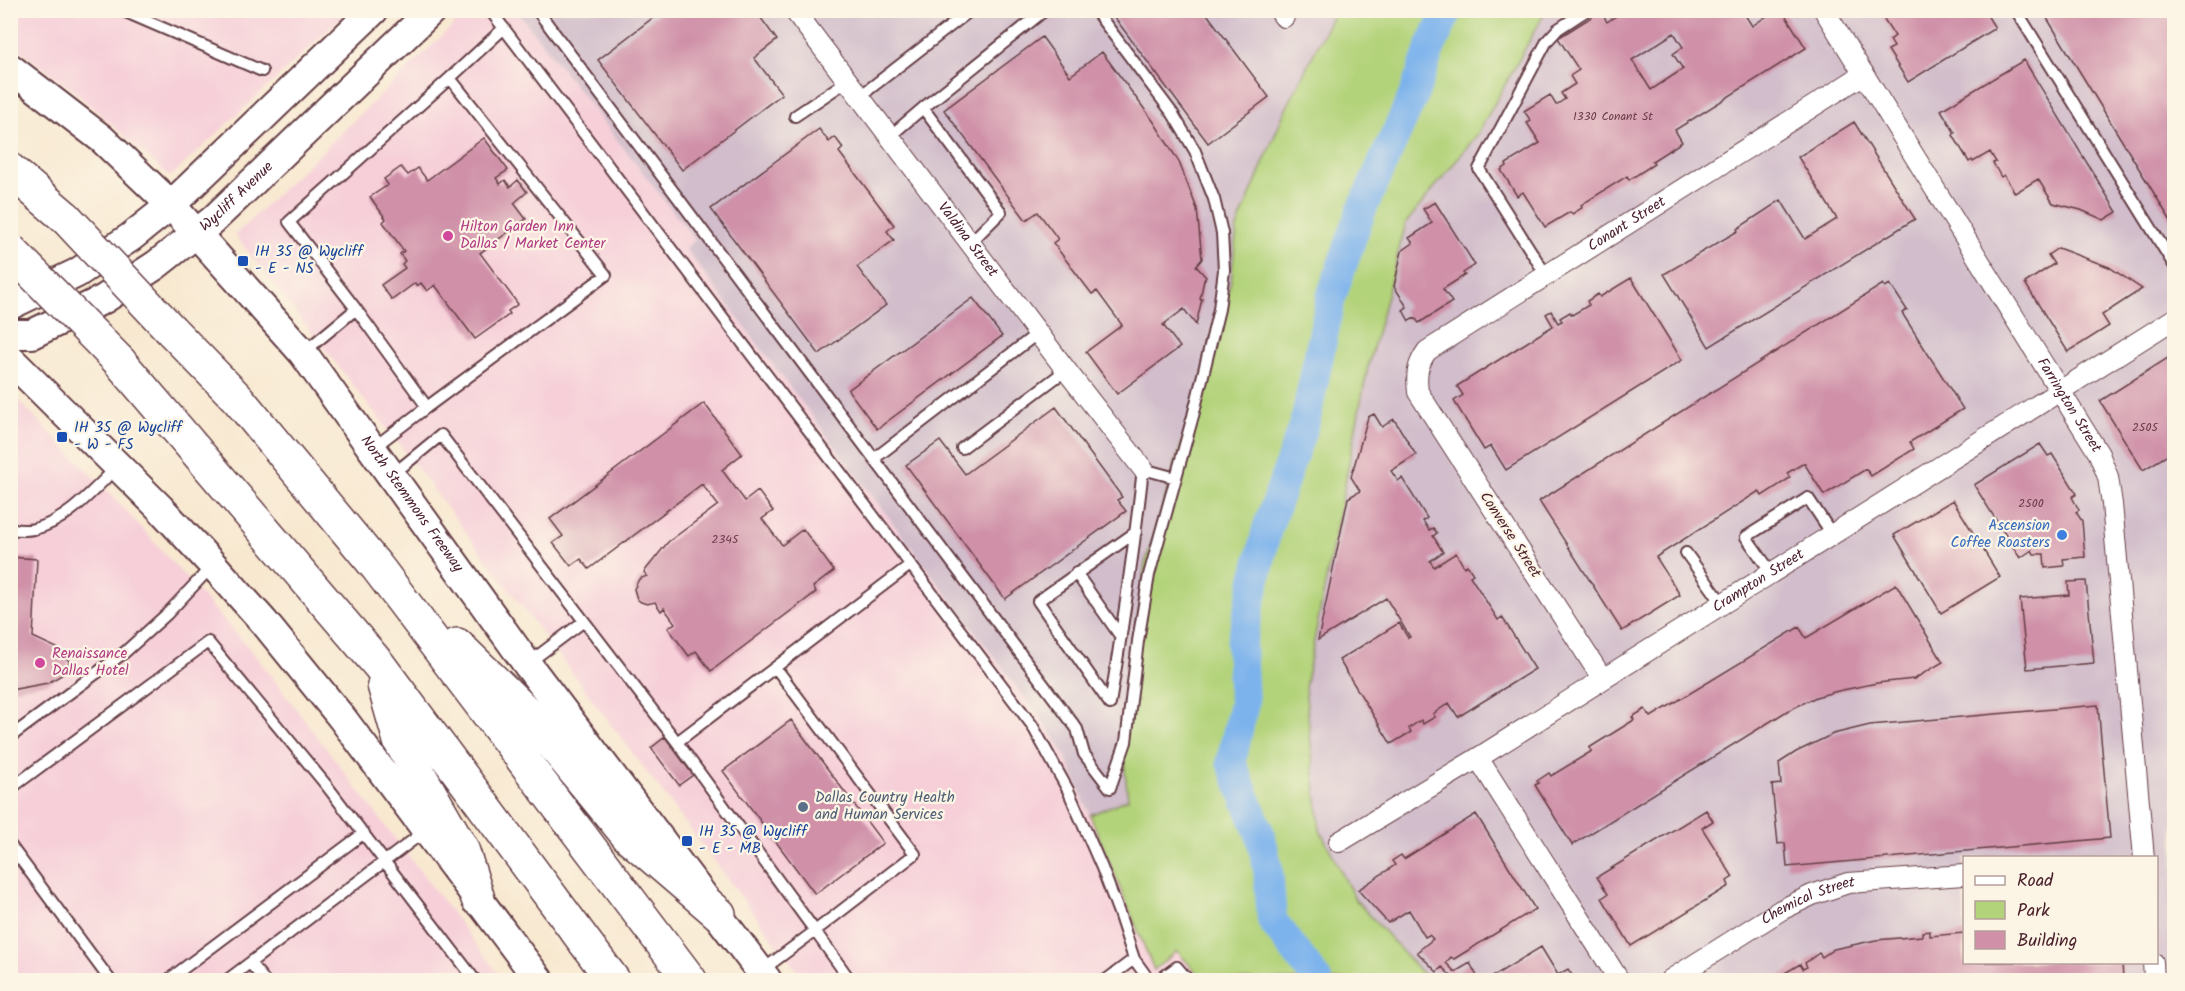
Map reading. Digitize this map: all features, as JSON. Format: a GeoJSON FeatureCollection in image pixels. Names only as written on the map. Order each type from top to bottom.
{"type":"FeatureCollection","features":[{"type":"Feature","properties":{"kind":"highway"},"geometry":{"type":"LineString","coordinates":[[10,170],[66,218],[238,399],[377,567],[690,981]]}},
{"type":"Feature","properties":{"kind":"highway"},"geometry":{"type":"LineString","coordinates":[[10,250],[118,361],[379,665],[613,981]]}},
{"type":"Feature","properties":{"kind":"highway"},"geometry":{"type":"LineString","coordinates":[[377,567],[528,714],[628,836],[719,914]]}},
{"type":"Feature","properties":{"kind":"highway"},"geometry":{"type":"LineString","coordinates":[[379,665],[399,741],[462,849],[478,899]]}},
{"type":"Feature","properties":{"kind":"main road"},"geometry":{"type":"LineString","coordinates":[[10,305],[77,273],[131,237],[171,205],[374,10]]}},
{"type":"Feature","properties":{"kind":"main road","name":"Wycliff Avenue"},"geometry":{"type":"LineString","coordinates":[[10,334],[32,334],[104,299],[156,265],[197,232],[303,135],[432,10]]}},
{"type":"Feature","properties":{"kind":"main road","name":"North Stemmons Freeway"},"geometry":{"type":"LineString","coordinates":[[10,68],[102,139],[171,205],[303,353],[527,664],[764,976]]}},
{"type":"Feature","properties":{"kind":"main road"},"geometry":{"type":"LineString","coordinates":[[10,359],[213,564],[303,669],[539,981]]}},
{"type":"Feature","properties":{"kind":"street","name":"Valdina Street"},"geometry":{"type":"LineString","coordinates":[[794,10],[1143,469]]}},
{"type":"Feature","properties":{"kind":"street","name":"Farrington Street"},"geometry":{"type":"LineString","coordinates":[[1824,10],[2099,454],[2108,477],[2144,856]]}},
{"type":"Feature","properties":{"kind":"street","name":"Conant Street"},"geometry":{"type":"LineString","coordinates":[[1418,392],[1416,376],[1418,363],[1426,351],[1864,74]]}},
{"type":"Feature","properties":{"kind":"street","name":"Crampton Street"},"geometry":{"type":"LineString","coordinates":[[1339,842],[1478,758],[2175,320]]}},
{"type":"Feature","properties":{"kind":"street","name":"Converse Street"},"geometry":{"type":"LineString","coordinates":[[1418,392],[1602,678]]}},
{"type":"Feature","properties":{"kind":"street"},"geometry":{"type":"LineString","coordinates":[[1478,758],[1619,981]]}},
{"type":"Feature","properties":{"kind":"street","name":"Chemical Street"},"geometry":{"type":"LineString","coordinates":[[1670,981],[1781,910],[1812,895],[1848,883],[1963,874]]}},
{"type":"Feature","properties":{"kind":"street"},"geometry":{"type":"LineString","coordinates":[[2153,964],[2154,981]]}},
{"type":"Feature","properties":{"kind":"lane"},"geometry":{"type":"LineString","coordinates":[[121,10],[262,71]]}},
{"type":"Feature","properties":{"kind":"lane"},"geometry":{"type":"LineString","coordinates":[[490,10],[1026,717],[1049,753],[1068,790],[1102,868],[1134,959],[1149,981]]}},
{"type":"Feature","properties":{"kind":"lane"},"geometry":{"type":"LineString","coordinates":[[537,10],[1077,729],[1084,754],[1110,788],[1126,742],[1138,641],[1149,575],[1193,416],[1219,309],[1224,270],[1222,233],[1214,199],[1195,151],[1173,114],[1095,10]]}},
{"type":"Feature","properties":{"kind":"lane"},"geometry":{"type":"LineString","coordinates":[[859,97],[970,10]]}},
{"type":"Feature","properties":{"kind":"lane"},"geometry":{"type":"LineString","coordinates":[[889,137],[1045,10]]}},
{"type":"Feature","properties":{"kind":"lane"},"geometry":{"type":"LineString","coordinates":[[1546,275],[1479,169],[1547,41],[1558,29],[1587,10]]}},
{"type":"Feature","properties":{"kind":"lane"},"geometry":{"type":"LineString","coordinates":[[2016,10],[2175,265]]}},
{"type":"Feature","properties":{"kind":"lane"},"geometry":{"type":"LineString","coordinates":[[427,407],[289,222],[504,28]]}},
{"type":"Feature","properties":{"kind":"lane"},"geometry":{"type":"LineString","coordinates":[[373,448],[606,275],[450,78]]}},
{"type":"Feature","properties":{"kind":"lane"},"geometry":{"type":"LineString","coordinates":[[795,116],[847,81]]}},
{"type":"Feature","properties":{"kind":"lane"},"geometry":{"type":"LineString","coordinates":[[923,108],[1001,212],[970,243]]}},
{"type":"Feature","properties":{"kind":"lane"},"geometry":{"type":"LineString","coordinates":[[303,353],[356,309]]}},
{"type":"Feature","properties":{"kind":"lane"},"geometry":{"type":"LineString","coordinates":[[875,458],[1038,333]]}},
{"type":"Feature","properties":{"kind":"lane"},"geometry":{"type":"LineString","coordinates":[[962,448],[1066,370]]}},
{"type":"Feature","properties":{"kind":"lane"},"geometry":{"type":"LineString","coordinates":[[392,474],[441,435],[677,742],[850,981]]}},
{"type":"Feature","properties":{"kind":"lane"},"geometry":{"type":"LineString","coordinates":[[10,529],[35,529],[51,522],[78,504],[118,466]]}},
{"type":"Feature","properties":{"kind":"lane"},"geometry":{"type":"LineString","coordinates":[[1136,532],[1038,601],[1110,704],[1136,532],[1143,469],[1176,478]]}},
{"type":"Feature","properties":{"kind":"lane"},"geometry":{"type":"LineString","coordinates":[[1771,572],[1746,537],[1799,503],[1808,498],[1832,534]]}},
{"type":"Feature","properties":{"kind":"lane"},"geometry":{"type":"LineString","coordinates":[[1686,553],[1722,603]]}},
{"type":"Feature","properties":{"kind":"lane"},"geometry":{"type":"LineString","coordinates":[[10,737],[125,652],[167,614],[213,564]]}},
{"type":"Feature","properties":{"kind":"lane"},"geometry":{"type":"LineString","coordinates":[[677,742],[910,565]]}},
{"type":"Feature","properties":{"kind":"lane"},"geometry":{"type":"LineString","coordinates":[[1076,573],[1121,637]]}},
{"type":"Feature","properties":{"kind":"lane"},"geometry":{"type":"LineString","coordinates":[[527,664],[584,621]]}},
{"type":"Feature","properties":{"kind":"lane"},"geometry":{"type":"LineString","coordinates":[[10,789],[208,642],[364,833],[475,981]]}},
{"type":"Feature","properties":{"kind":"lane"},"geometry":{"type":"LineString","coordinates":[[764,976],[815,931],[915,854],[776,668]]}},
{"type":"Feature","properties":{"kind":"lane"},"geometry":{"type":"LineString","coordinates":[[228,980],[426,830]]}},
{"type":"Feature","properties":{"kind":"lane"},"geometry":{"type":"LineString","coordinates":[[168,981],[364,833]]}},
{"type":"Feature","properties":{"kind":"lane"},"geometry":{"type":"LineString","coordinates":[[10,845],[110,981]]}},
{"type":"Feature","properties":{"kind":"lane"},"geometry":{"type":"LineString","coordinates":[[1106,981],[1134,959]]}},
{"type":"Feature","properties":{"kind":"lane"},"geometry":{"type":"LineString","coordinates":[[250,963],[264,981]]}},
{"type":"Feature","properties":{"kind":"lane"},"geometry":{"type":"LineString","coordinates":[[1159,981],[1178,967],[1188,981]]}},
{"type":"Feature","properties":{"kind":"shaded area"},"geometry":{"type":"Polygon","coordinates":[[[11,11],[349,11],[170,177],[74,91],[11,44],[11,11]]]}},
{"type":"Feature","properties":{"kind":"shaded area"},"geometry":{"type":"Polygon","coordinates":[[[468,11],[517,11],[695,240],[685,248],[1053,735],[1064,753],[1154,969],[1177,951],[1203,980],[804,980],[409,457],[235,235],[468,11]]]}},
{"type":"Feature","properties":{"kind":"shaded area"},"geometry":{"type":"Polygon","coordinates":[[[517,11],[1335,11],[1284,113],[1237,227],[1231,281],[1121,731],[1128,799],[1090,815],[1064,753],[1053,735],[685,248],[695,240],[517,11]]]}},
{"type":"Feature","properties":{"kind":"shaded area"},"geometry":{"type":"Polygon","coordinates":[[[1546,11],[2174,11],[2174,980],[1428,980],[1355,899],[1320,830],[1305,687],[1367,371],[1406,223],[1477,135],[1546,11]]]}},
{"type":"Feature","properties":{"kind":"shaded area"},"geometry":{"type":"Polygon","coordinates":[[[10,392],[120,504],[255,655],[503,980],[11,980],[10,392]]]}},
{"type":"Feature","properties":{"kind":"green space"},"geometry":{"type":"Polygon","coordinates":[[[1335,11],[1546,11],[1477,135],[1406,223],[1367,371],[1305,687],[1320,830],[1355,899],[1428,980],[1203,980],[1177,951],[1154,970],[1090,815],[1128,799],[1121,731],[1145,564],[1231,281],[1237,227],[1284,113],[1335,11]]]}},
{"type":"Feature","properties":{"kind":"building"},"geometry":{"type":"Polygon","coordinates":[[[663,10],[755,10],[777,40],[754,58],[782,94],[682,170],[598,60],[663,10]]]}},
{"type":"Feature","properties":{"kind":"building"},"geometry":{"type":"Polygon","coordinates":[[[1109,10],[1204,10],[1269,97],[1208,143],[1109,10]]]}},
{"type":"Feature","properties":{"kind":"building"},"geometry":{"type":"Polygon","coordinates":[[[1625,10],[1742,10],[1752,26],[1776,10],[1782,10],[1806,48],[1675,130],[1682,142],[1652,161],[1654,164],[1629,180],[1627,176],[1581,205],[1582,208],[1572,214],[1570,212],[1545,227],[1523,192],[1517,196],[1501,170],[1507,166],[1506,164],[1540,143],[1527,123],[1531,121],[1524,111],[1550,95],[1556,105],[1565,99],[1561,93],[1575,84],[1570,76],[1579,70],[1558,38],[1601,11],[1607,22],[1625,10]],[[1674,33],[1632,60],[1651,90],[1683,69],[1673,54],[1683,47],[1674,33]]]}},
{"type":"Feature","properties":{"kind":"building"},"geometry":{"type":"Polygon","coordinates":[[[1878,10],[1984,10],[1995,28],[1908,82],[1888,50],[1894,47],[1890,40],[1895,36],[1878,10]]]}},
{"type":"Feature","properties":{"kind":"building"},"geometry":{"type":"Polygon","coordinates":[[[2042,10],[2174,10],[2174,226],[2072,59],[2042,10]]]}},
{"type":"Feature","properties":{"kind":"building"},"geometry":{"type":"Polygon","coordinates":[[[1042,37],[1070,76],[1102,52],[1154,122],[1179,162],[1197,209],[1202,259],[1196,266],[1206,277],[1196,325],[1184,309],[1163,325],[1180,347],[1117,394],[1086,352],[1122,325],[1097,291],[1092,294],[1053,243],[1058,239],[1038,212],[1026,220],[944,110],[1042,37]]]}},
{"type":"Feature","properties":{"kind":"building"},"geometry":{"type":"Polygon","coordinates":[[[2024,60],[2117,212],[2104,220],[2081,210],[2053,203],[2038,179],[2015,193],[2004,175],[2001,177],[1990,152],[1969,162],[1953,135],[1955,133],[1941,110],[2024,60]]]}},
{"type":"Feature","properties":{"kind":"building"},"geometry":{"type":"Polygon","coordinates":[[[1854,122],[1915,219],[1709,347],[1664,274],[1738,231],[1737,229],[1781,200],[1805,239],[1837,219],[1798,157],[1854,122]]]}},
{"type":"Feature","properties":{"kind":"building"},"geometry":{"type":"Polygon","coordinates":[[[819,129],[829,142],[835,137],[843,148],[839,152],[894,225],[887,231],[894,240],[857,267],[886,305],[819,354],[711,209],[819,129]]]}},
{"type":"Feature","properties":{"kind":"building","name":"Hilton Garden Inn Dallas / Market Center"},"geometry":{"type":"Polygon","coordinates":[[[484,138],[508,170],[496,178],[500,184],[505,180],[510,187],[518,180],[527,192],[514,203],[526,219],[480,253],[518,304],[508,311],[510,314],[475,339],[435,285],[427,291],[421,283],[417,286],[415,283],[392,300],[381,285],[405,268],[402,264],[405,261],[400,254],[404,251],[383,222],[386,219],[370,197],[388,185],[384,179],[401,167],[408,175],[418,168],[427,180],[484,138]]]}},
{"type":"Feature","properties":{"kind":"building"},"geometry":{"type":"Polygon","coordinates":[[[1435,202],[1475,265],[1463,273],[1465,275],[1443,289],[1452,302],[1419,323],[1415,318],[1409,321],[1403,310],[1407,307],[1394,286],[1402,251],[1413,243],[1409,238],[1432,223],[1423,209],[1435,202]]]}},
{"type":"Feature","properties":{"kind":"building"},"geometry":{"type":"Polygon","coordinates":[[[2058,248],[2109,267],[2142,289],[2102,315],[2109,326],[2068,352],[2025,283],[2054,264],[2048,255],[2058,248]]]}},
{"type":"Feature","properties":{"kind":"building"},"geometry":{"type":"Polygon","coordinates":[[[1631,278],[1682,360],[1506,470],[1491,446],[1484,450],[1454,401],[1463,395],[1457,386],[1553,326],[1546,314],[1551,311],[1558,323],[1562,321],[1560,318],[1570,312],[1572,315],[1589,305],[1587,301],[1598,294],[1600,297],[1631,278]]]}},
{"type":"Feature","properties":{"kind":"building"},"geometry":{"type":"Polygon","coordinates":[[[1883,284],[1885,287],[1890,284],[1907,310],[1902,313],[1963,409],[1910,442],[1914,449],[1871,476],[1866,469],[1824,495],[1804,463],[1787,473],[1790,478],[1762,496],[1759,491],[1656,557],[1680,595],[1622,631],[1539,501],[1883,284]]]}},
{"type":"Feature","properties":{"kind":"building"},"geometry":{"type":"Polygon","coordinates":[[[973,298],[1002,336],[877,429],[848,390],[973,298]]]}},
{"type":"Feature","properties":{"kind":"building"},"geometry":{"type":"Polygon","coordinates":[[[2174,354],[2174,459],[2171,453],[2143,470],[2100,401],[2174,354]]]}},
{"type":"Feature","properties":{"kind":"building"},"geometry":{"type":"Polygon","coordinates":[[[704,403],[742,454],[722,470],[745,501],[758,491],[773,511],[762,519],[782,545],[803,529],[834,571],[813,587],[816,592],[711,671],[696,651],[689,656],[668,628],[675,623],[664,608],[661,611],[655,602],[647,604],[641,602],[637,599],[634,589],[639,579],[647,576],[644,572],[668,542],[718,505],[702,484],[589,569],[581,559],[571,566],[553,543],[563,536],[550,519],[704,403]]]}},
{"type":"Feature","properties":{"kind":"building"},"geometry":{"type":"Polygon","coordinates":[[[1056,407],[1122,497],[1117,500],[1126,511],[1005,599],[906,465],[940,441],[965,474],[1056,407]]]}},
{"type":"Feature","properties":{"kind":"building"},"geometry":{"type":"Polygon","coordinates":[[[1374,414],[1382,427],[1394,419],[1416,455],[1391,471],[1398,481],[1402,478],[1427,518],[1423,521],[1429,530],[1433,528],[1437,533],[1433,536],[1443,552],[1430,561],[1434,567],[1456,553],[1464,567],[1467,565],[1473,574],[1470,576],[1498,620],[1502,617],[1535,669],[1458,717],[1449,703],[1433,714],[1435,717],[1423,724],[1421,720],[1409,728],[1411,732],[1391,744],[1339,660],[1399,623],[1408,638],[1410,637],[1386,598],[1318,640],[1348,498],[1360,491],[1351,477],[1368,417],[1374,414]]]}},
{"type":"Feature","properties":{"kind":"building"},"geometry":{"type":"Polygon","coordinates":[[[2040,444],[2048,456],[2052,454],[2077,494],[2072,497],[2079,510],[2076,512],[2082,521],[2085,557],[2063,559],[2064,566],[2045,568],[2044,554],[2034,554],[2032,550],[2020,558],[1974,485],[2040,444]]]}},
{"type":"Feature","properties":{"kind":"building"},"geometry":{"type":"Polygon","coordinates":[[[1953,500],[2000,577],[1941,613],[1894,535],[1953,500]]]}},
{"type":"Feature","properties":{"kind":"building"},"geometry":{"type":"Polygon","coordinates":[[[10,557],[37,559],[33,637],[57,648],[69,661],[65,673],[48,683],[10,690],[10,557]]]}},
{"type":"Feature","properties":{"kind":"building"},"geometry":{"type":"Polygon","coordinates":[[[2086,581],[2094,663],[2027,669],[2020,599],[2069,595],[2068,582],[2086,581]]]}},
{"type":"Feature","properties":{"kind":"building"},"geometry":{"type":"Polygon","coordinates":[[[1896,584],[1943,662],[1914,679],[1877,683],[1838,691],[1816,697],[1787,711],[1572,845],[1535,785],[1539,783],[1537,781],[1549,773],[1551,776],[1592,751],[1589,748],[1634,720],[1632,717],[1645,709],[1651,717],[1799,627],[1806,638],[1896,584]]]}},
{"type":"Feature","properties":{"kind":"building"},"geometry":{"type":"Polygon","coordinates":[[[2098,705],[2110,838],[1787,867],[1785,843],[1778,844],[1772,785],[1781,784],[1779,763],[1796,752],[1833,734],[1870,725],[2098,705]]]}},
{"type":"Feature","properties":{"kind":"building","name":"Dallas Country Health and Human Services"},"geometry":{"type":"Polygon","coordinates":[[[791,720],[883,843],[815,894],[723,771],[791,720]]]}},
{"type":"Feature","properties":{"kind":"building"},"geometry":{"type":"Polygon","coordinates":[[[665,737],[693,775],[679,785],[651,748],[665,737]]]}},
{"type":"Feature","properties":{"kind":"building"},"geometry":{"type":"Polygon","coordinates":[[[1706,810],[1713,821],[1702,828],[1733,877],[1727,881],[1729,886],[1631,946],[1602,898],[1608,894],[1597,877],[1706,810]]]}},
{"type":"Feature","properties":{"kind":"building"},"geometry":{"type":"Polygon","coordinates":[[[1476,814],[1535,909],[1454,959],[1451,957],[1446,963],[1455,972],[1470,963],[1479,980],[1446,980],[1451,976],[1442,967],[1437,972],[1417,952],[1433,939],[1429,935],[1425,937],[1409,910],[1388,923],[1358,890],[1395,865],[1392,861],[1401,855],[1404,859],[1476,814]]]}},
{"type":"Feature","properties":{"kind":"building"},"geometry":{"type":"Polygon","coordinates":[[[1930,931],[1930,936],[1963,933],[1963,964],[2122,964],[2123,980],[1773,980],[1800,964],[1803,969],[1807,967],[1805,963],[1819,953],[1822,957],[1834,949],[1876,940],[1922,936],[1922,932],[1930,931]]]}},
{"type":"Feature","properties":{"kind":"building"},"geometry":{"type":"Polygon","coordinates":[[[1541,947],[1558,975],[1568,969],[1575,980],[1487,980],[1541,947]]]}},
{"type":"Feature","properties":{"kind":"waterway"},"geometry":{"type":"LineString","coordinates":[[1317,980],[1272,920],[1268,869],[1260,834],[1231,762],[1244,703],[1241,644],[1267,529],[1306,418],[1331,297],[1361,211],[1414,94],[1431,46],[1448,10]]}},
{"type":"Feature","properties":{"kind":"place","name":"Hilton Garden Inn Dallas / Market Center"},"geometry":{"type":"Point","coordinates":[448,236]}},
{"type":"Feature","properties":{"kind":"place","name":"IH 35 @ Wycliff - E - NS"},"geometry":{"type":"Point","coordinates":[243,261]}},
{"type":"Feature","properties":{"kind":"place","name":"IH 35 @ Wycliff - W - FS"},"geometry":{"type":"Point","coordinates":[62,437]}},
{"type":"Feature","properties":{"kind":"place","name":"Ascension Coffee Roasters"},"geometry":{"type":"Point","coordinates":[2062,535]}},
{"type":"Feature","properties":{"kind":"place","name":"Renaissance Dallas Hotel"},"geometry":{"type":"Point","coordinates":[40,663]}},
{"type":"Feature","properties":{"kind":"place","name":"Dallas Country Health and Human Services"},"geometry":{"type":"Point","coordinates":[803,807]}},
{"type":"Feature","properties":{"kind":"place","name":"IH 35 @ Wycliff - E - MB"},"geometry":{"type":"Point","coordinates":[687,841]}}]}
